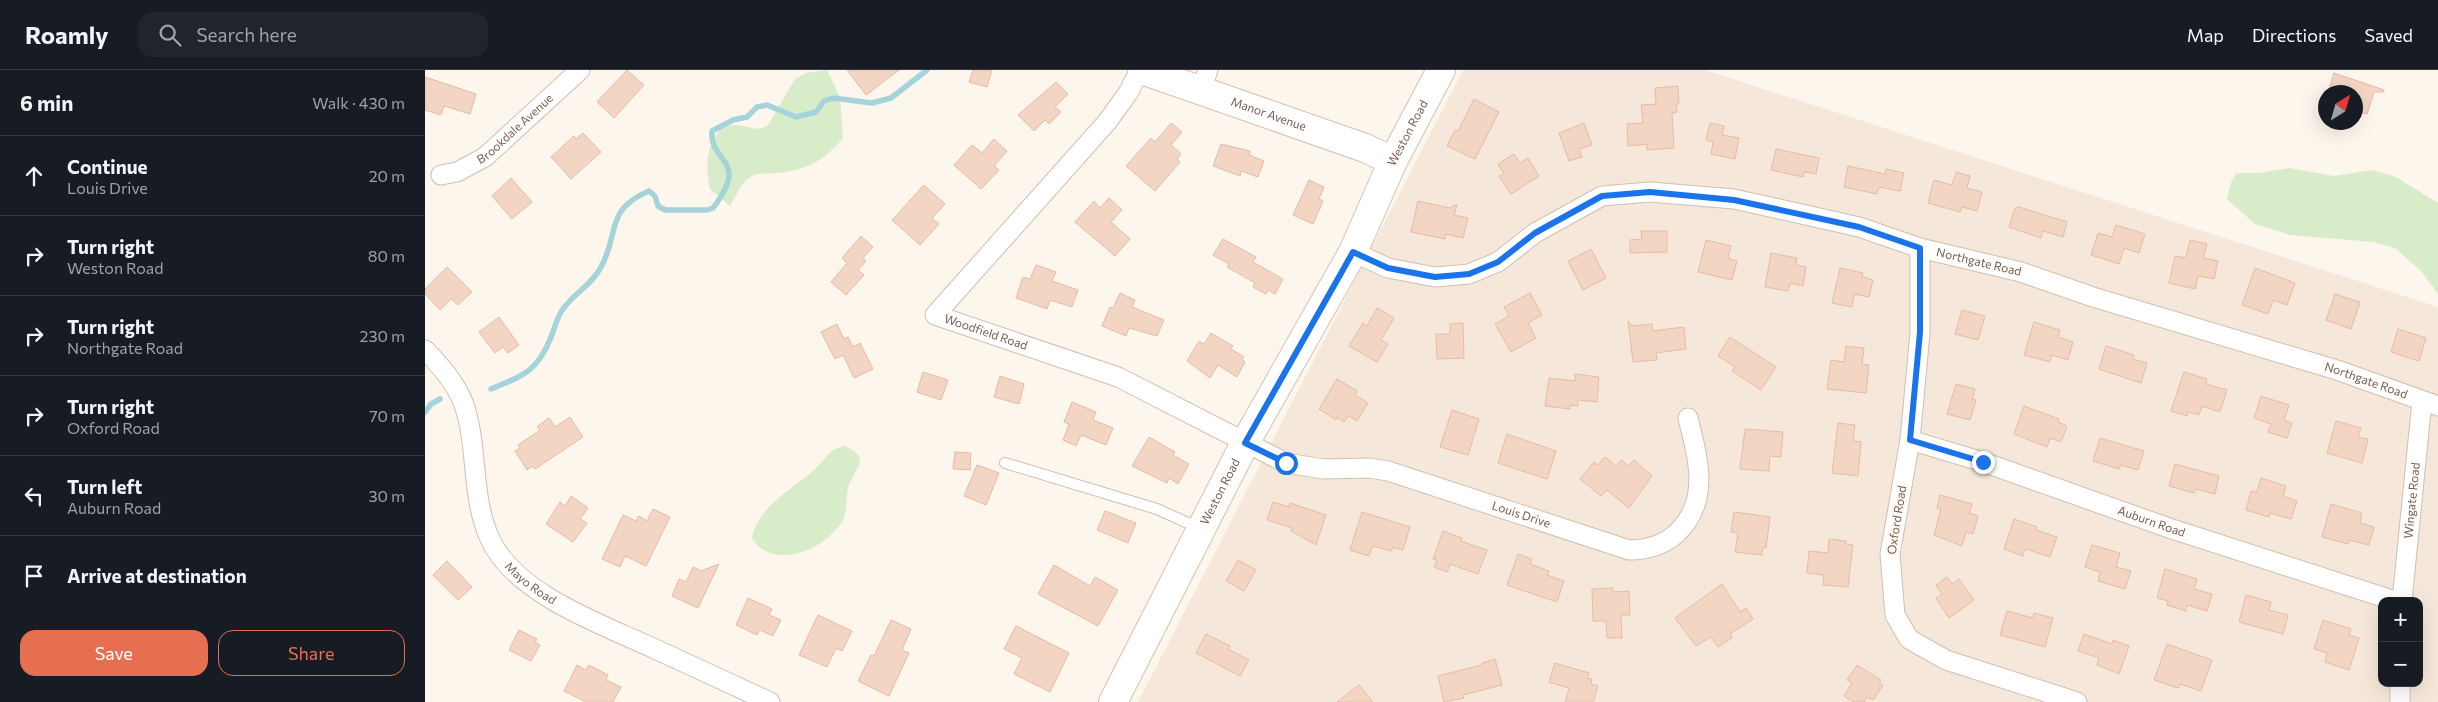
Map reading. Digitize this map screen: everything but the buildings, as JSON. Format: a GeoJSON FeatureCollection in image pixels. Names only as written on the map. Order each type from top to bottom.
{"type":"FeatureCollection","features":[{"type":"Feature","properties":{"kind":"main road","name":"Manor Avenue"},"geometry":{"type":"LineString","coordinates":[[1141,70],[1205,80],[1393,161]]}},
{"type":"Feature","properties":{"kind":"main road","name":"Weston Road"},"geometry":{"type":"LineString","coordinates":[[1113,702],[1245,443],[1353,252],[1393,161],[1441,70]]}},
{"type":"Feature","properties":{"kind":"street","name":"Brookdale Avenue"},"geometry":{"type":"LineString","coordinates":[[441,175],[457,172],[485,157],[580,70]]}},
{"type":"Feature","properties":{"kind":"street","name":"Woodfield Road"},"geometry":{"type":"LineString","coordinates":[[1141,70],[1119,107],[1107,122],[935,315],[1118,377],[1174,404],[1245,443]]}},
{"type":"Feature","properties":{"kind":"street","name":"Northgate Road"},"geometry":{"type":"LineString","coordinates":[[1353,252],[1388,268],[1435,277],[1469,274],[1498,262],[1535,233],[1602,196],[1650,192],[1734,200],[1859,227],[1920,248],[2021,272],[2093,297],[2337,370],[2430,403]]}},
{"type":"Feature","properties":{"kind":"street","name":"Oxford Road"},"geometry":{"type":"LineString","coordinates":[[1920,248],[1920,332],[1910,440],[1890,554],[1895,615],[1905,634],[1918,646],[1946,660],[2077,702]]}},
{"type":"Feature","properties":{"kind":"street","name":"Mayo Road"},"geometry":{"type":"LineString","coordinates":[[425,350],[440,365],[463,402],[468,422],[482,518],[499,555],[512,570],[542,592],[578,613],[770,702]]}},
{"type":"Feature","properties":{"kind":"street","name":"Wingate Road"},"geometry":{"type":"LineString","coordinates":[[2403,597],[2430,403]]}},
{"type":"Feature","properties":{"kind":"street","name":"Louis Drive"},"geometry":{"type":"LineString","coordinates":[[1245,443],[1269,456],[1304,467],[1369,468],[1388,471],[1613,546],[1645,550],[1671,538],[1691,517],[1695,505],[1699,473],[1688,418]]}},
{"type":"Feature","properties":{"kind":"street","name":"Auburn Road"},"geometry":{"type":"LineString","coordinates":[[1910,440],[1983,462],[2169,528],[2383,597]]}},
{"type":"Feature","properties":{"kind":"street"},"geometry":{"type":"LineString","coordinates":[[2400,687],[2400,702]]}},
{"type":"Feature","properties":{"kind":"lane"},"geometry":{"type":"LineString","coordinates":[[1005,464],[1157,509],[1201,529]]}},
{"type":"Feature","properties":{"kind":"shaded area"},"geometry":{"type":"Polygon","coordinates":[[[1463,70],[1705,70],[2438,307],[2438,702],[1138,702],[1463,70]]]}},
{"type":"Feature","properties":{"kind":"green space"},"geometry":{"type":"Polygon","coordinates":[[[827,70],[840,97],[843,138],[829,153],[805,167],[786,172],[753,175],[741,187],[730,206],[710,189],[707,163],[710,149],[722,127],[740,125],[760,128],[768,125],[795,79],[806,73],[827,70]]]}},
{"type":"Feature","properties":{"kind":"green space"},"geometry":{"type":"Polygon","coordinates":[[[2289,168],[2334,176],[2372,170],[2396,177],[2438,203],[2438,294],[2421,271],[2395,248],[2373,242],[2290,235],[2255,224],[2227,199],[2230,185],[2236,173],[2259,173],[2289,168]]]}},
{"type":"Feature","properties":{"kind":"green space"},"geometry":{"type":"Polygon","coordinates":[[[845,446],[858,454],[860,462],[849,485],[842,522],[827,538],[817,545],[795,554],[773,554],[759,547],[752,538],[761,517],[769,507],[815,469],[831,452],[845,446]]]}},
{"type":"Feature","properties":{"kind":"waterway"},"geometry":{"type":"LineString","coordinates":[[491,389],[521,376],[541,358],[561,312],[567,303],[593,279],[601,267],[607,255],[615,223],[625,206],[649,191],[655,196],[658,206],[665,210],[707,210],[713,208],[724,192],[729,170],[716,150],[712,131],[733,120],[747,117],[757,107],[767,105],[796,117],[816,112],[824,101],[833,98],[872,103],[891,98],[927,70]]}},
{"type":"Feature","properties":{"kind":"waterway"},"geometry":{"type":"LineString","coordinates":[[425,412],[431,404],[440,399]]}},
{"type":"Feature","properties":{"kind":"route"},"geometry":{"type":"LineString","coordinates":[[1286,463],[1245,443],[1353,252],[1388,268],[1435,277],[1469,274],[1498,262],[1535,233],[1602,196],[1650,192],[1734,200],[1859,227],[1920,248],[1920,332],[1910,440],[1983,462]]}}]}
